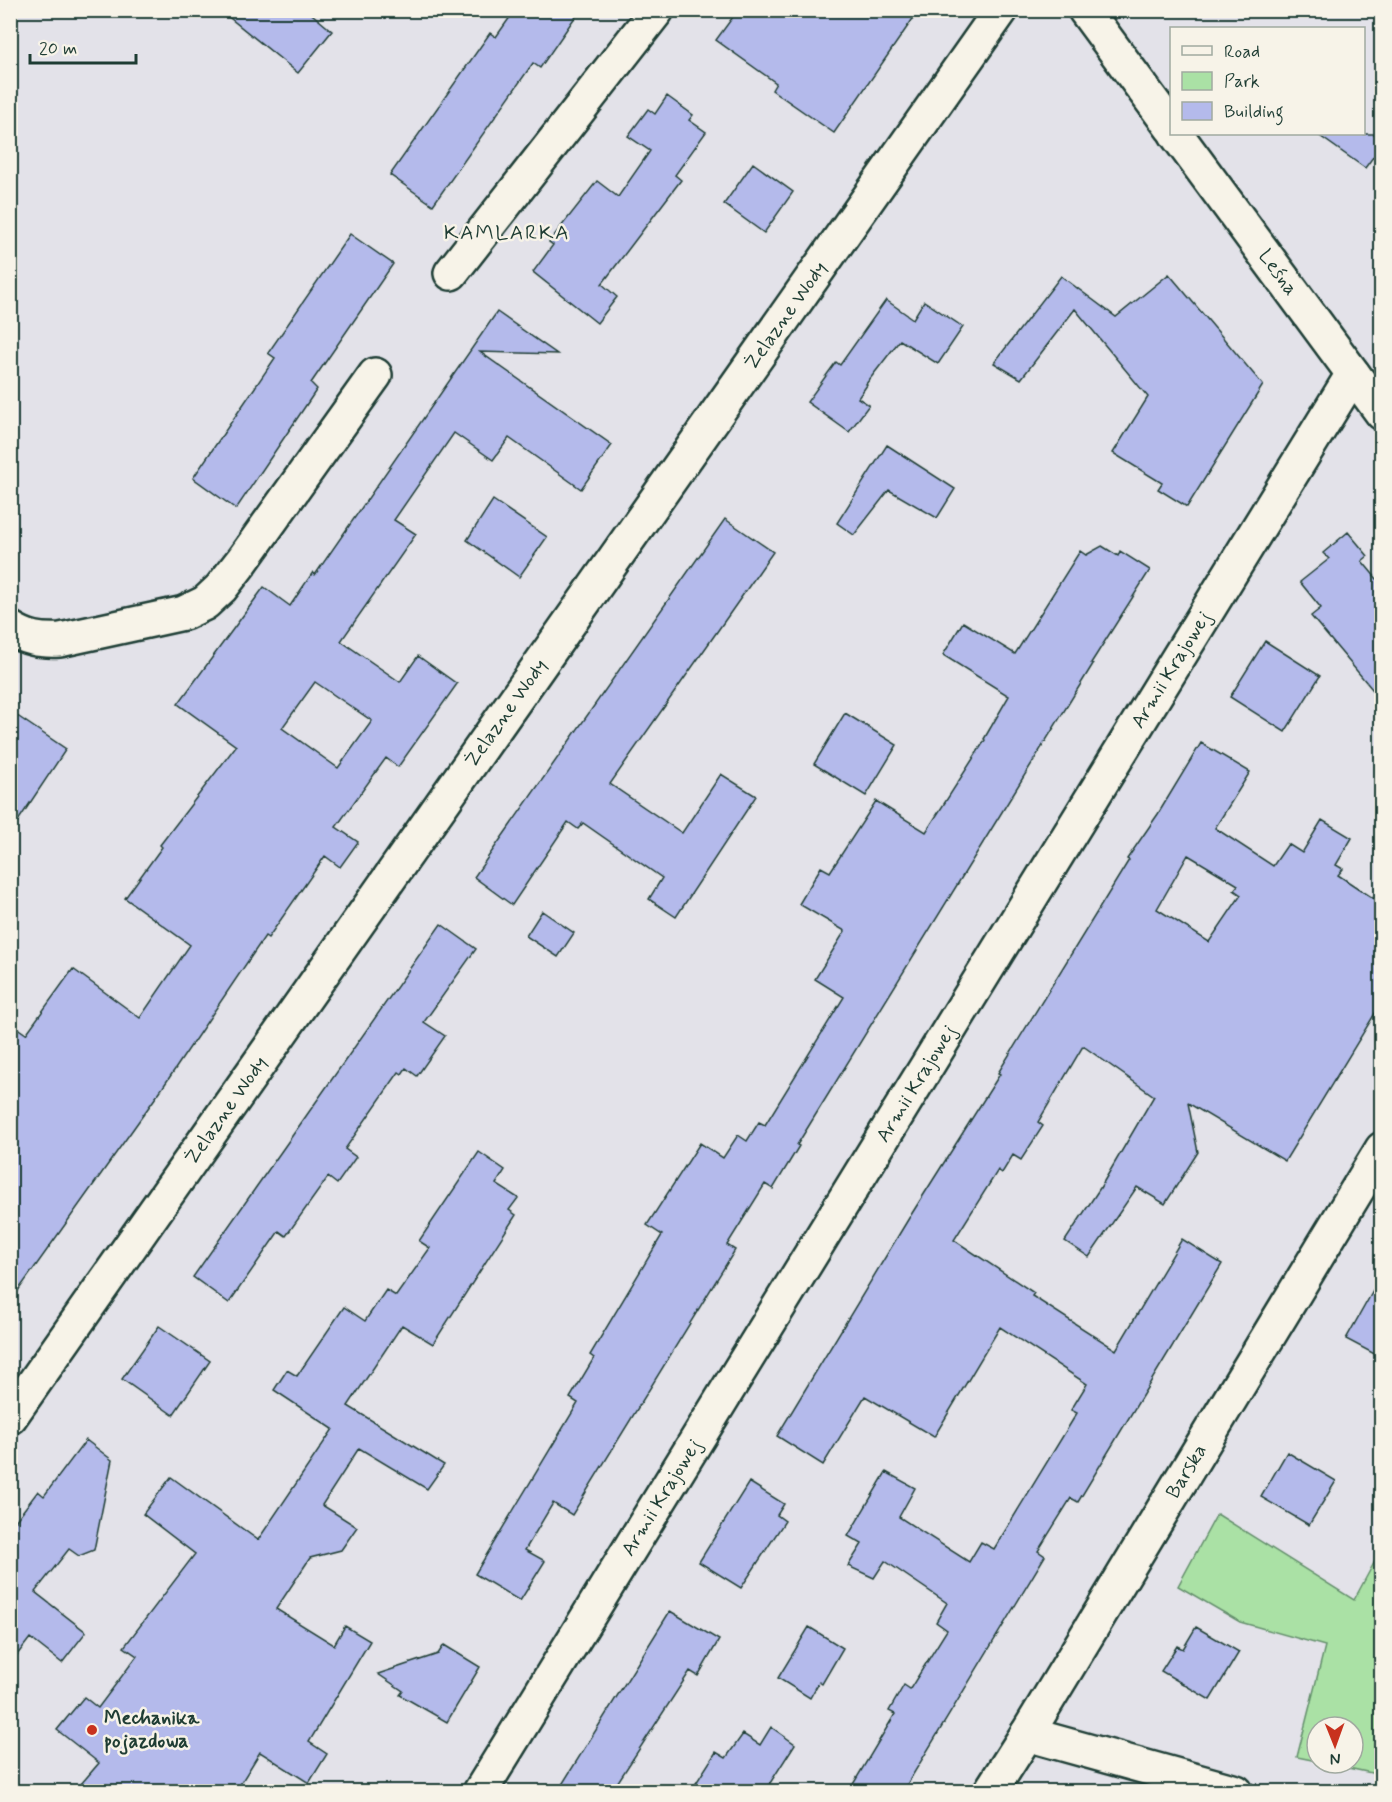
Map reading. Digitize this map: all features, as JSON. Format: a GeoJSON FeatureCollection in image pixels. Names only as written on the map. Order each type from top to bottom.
{"type":"FeatureCollection","features":[{"type":"Feature","properties":{"kind":"street"},"geometry":{"type":"LineString","coordinates":[[451,273],[657,10]]}},
{"type":"Feature","properties":{"kind":"street","name":"Żelazne Wody"},"geometry":{"type":"LineString","coordinates":[[10,1417],[1001,10]]}},
{"type":"Feature","properties":{"kind":"street"},"geometry":{"type":"LineString","coordinates":[[1085,10],[1170,125]]}},
{"type":"Feature","properties":{"kind":"street","name":"Leśna"},"geometry":{"type":"LineString","coordinates":[[1177,135],[1382,413]]}},
{"type":"Feature","properties":{"kind":"street","name":"Armii Krajowej"},"geometry":{"type":"LineString","coordinates":[[480,1791],[1353,374]]}},
{"type":"Feature","properties":{"kind":"street"},"geometry":{"type":"LineString","coordinates":[[10,628],[22,636],[39,641],[60,640],[184,613],[205,603],[221,588],[242,561],[375,375]]}},
{"type":"Feature","properties":{"kind":"street","name":"Barska"},"geometry":{"type":"LineString","coordinates":[[990,1791],[1027,1734],[1382,1149]]}},
{"type":"Feature","properties":{"kind":"street"},"geometry":{"type":"LineString","coordinates":[[1027,1734],[1236,1791]]}},
{"type":"Feature","properties":{"kind":"green space"},"geometry":{"type":"Polygon","coordinates":[[[1217,1514],[1354,1600],[1381,1550],[1381,1775],[1365,1772],[1365,1715],[1308,1715],[1325,1646],[1240,1622],[1178,1586],[1217,1514]]]}},
{"type":"Feature","properties":{"kind":"green space"},"geometry":{"type":"Polygon","coordinates":[[[1305,1725],[1305,1759],[1297,1757],[1305,1725]]]}},
{"type":"Feature","properties":{"kind":"building"},"geometry":{"type":"Polygon","coordinates":[[[220,10],[307,10],[332,31],[298,73],[220,10]]]}},
{"type":"Feature","properties":{"kind":"building"},"geometry":{"type":"Polygon","coordinates":[[[515,10],[580,10],[540,68],[533,63],[433,205],[390,175],[490,33],[496,37],[515,10]]]}},
{"type":"Feature","properties":{"kind":"building"},"geometry":{"type":"Polygon","coordinates":[[[738,10],[919,10],[834,133],[772,90],[776,83],[716,40],[738,10]]]}},
{"type":"Feature","properties":{"kind":"building"},"geometry":{"type":"Polygon","coordinates":[[[667,96],[693,115],[689,120],[706,132],[675,175],[681,180],[602,284],[617,297],[597,323],[533,272],[553,245],[549,242],[597,181],[618,197],[650,151],[628,136],[648,109],[655,114],[667,96]]]}},
{"type":"Feature","properties":{"kind":"building"},"geometry":{"type":"Polygon","coordinates":[[[1382,134],[1382,145],[1365,168],[1318,135],[1382,134]]]}},
{"type":"Feature","properties":{"kind":"building"},"geometry":{"type":"Polygon","coordinates":[[[753,163],[793,192],[764,233],[724,204],[753,163]]]}},
{"type":"Feature","properties":{"kind":"building"},"geometry":{"type":"Polygon","coordinates":[[[350,234],[393,264],[311,383],[317,389],[236,509],[193,478],[275,358],[268,353],[350,234]]]}},
{"type":"Feature","properties":{"kind":"building"},"geometry":{"type":"Polygon","coordinates":[[[1169,274],[1263,385],[1187,507],[1158,489],[1162,483],[1113,453],[1148,397],[1075,309],[1021,379],[994,363],[1061,276],[1116,317],[1169,274]]]}},
{"type":"Feature","properties":{"kind":"building"},"geometry":{"type":"Polygon","coordinates":[[[886,300],[913,319],[924,301],[963,327],[938,364],[900,340],[858,398],[869,405],[849,432],[807,402],[836,362],[840,365],[886,300]]]}},
{"type":"Feature","properties":{"kind":"building"},"geometry":{"type":"Polygon","coordinates":[[[497,312],[557,354],[480,352],[612,445],[581,489],[509,438],[493,460],[454,433],[394,520],[416,534],[341,641],[400,682],[418,656],[457,684],[398,767],[386,758],[336,827],[358,842],[340,867],[325,856],[268,938],[265,936],[163,1087],[10,1302],[10,1023],[26,1034],[73,969],[140,1018],[190,945],[125,898],[162,847],[160,845],[236,746],[178,704],[264,587],[290,606],[313,572],[315,575],[497,312]],[[315,682],[282,728],[338,768],[372,721],[315,682]]]}},
{"type":"Feature","properties":{"kind":"building"},"geometry":{"type":"Polygon","coordinates":[[[887,445],[955,489],[937,518],[889,490],[854,535],[837,523],[887,445]]]}},
{"type":"Feature","properties":{"kind":"building"},"geometry":{"type":"Polygon","coordinates":[[[493,500],[547,537],[519,577],[467,540],[493,500]]]}},
{"type":"Feature","properties":{"kind":"building"},"geometry":{"type":"Polygon","coordinates":[[[725,519],[773,552],[610,784],[682,833],[721,774],[756,796],[676,917],[649,899],[662,878],[583,823],[578,829],[568,822],[512,905],[474,877],[725,519]]]}},
{"type":"Feature","properties":{"kind":"building"},"geometry":{"type":"Polygon","coordinates":[[[1348,532],[1368,556],[1362,561],[1382,585],[1382,701],[1311,616],[1321,608],[1300,582],[1329,559],[1323,553],[1348,532]]]}},
{"type":"Feature","properties":{"kind":"building"},"geometry":{"type":"Polygon","coordinates":[[[1102,546],[1118,556],[1120,551],[1150,570],[797,1145],[799,1146],[773,1189],[765,1184],[727,1245],[735,1250],[572,1515],[553,1503],[525,1550],[545,1561],[520,1601],[475,1574],[578,1403],[570,1398],[594,1358],[590,1355],[662,1235],[647,1225],[700,1143],[723,1158],[738,1135],[747,1141],[759,1122],[765,1125],[844,997],[815,979],[845,931],[799,904],[821,867],[830,872],[876,801],[926,832],[985,740],[1009,696],[943,655],[963,622],[1015,654],[1080,551],[1086,555],[1102,546]]]}},
{"type":"Feature","properties":{"kind":"building"},"geometry":{"type":"Polygon","coordinates":[[[1265,641],[1320,676],[1285,732],[1230,697],[1265,641]]]}},
{"type":"Feature","properties":{"kind":"building"},"geometry":{"type":"Polygon","coordinates":[[[10,711],[66,749],[10,833],[10,711]]]}},
{"type":"Feature","properties":{"kind":"building"},"geometry":{"type":"Polygon","coordinates":[[[845,713],[897,745],[866,796],[814,764],[845,713]]]}},
{"type":"Feature","properties":{"kind":"building"},"geometry":{"type":"Polygon","coordinates":[[[1201,743],[1250,772],[1215,828],[1273,866],[1288,844],[1302,853],[1322,820],[1352,838],[1336,865],[1343,869],[1338,875],[1382,904],[1382,1002],[1285,1161],[1188,1103],[1198,1152],[1165,1204],[1137,1187],[1089,1257],[1065,1241],[1100,1188],[1154,1096],[1083,1046],[1038,1122],[1043,1126],[1021,1160],[1013,1155],[1002,1173],[998,1170],[954,1240],[1034,1293],[1032,1296],[1116,1350],[1182,1239],[1222,1264],[1078,1502],[1071,1498],[1038,1551],[1045,1556],[903,1791],[849,1791],[895,1714],[889,1711],[904,1685],[910,1689],[947,1630],[936,1622],[947,1603],[885,1561],[874,1578],[848,1566],[862,1544],[848,1536],[886,1472],[915,1488],[899,1517],[969,1562],[981,1542],[994,1549],[1077,1413],[1071,1410],[1087,1384],[1000,1327],[934,1437],[865,1396],[823,1465],[777,1436],[909,1218],[1000,1074],[998,1073],[1129,860],[1127,859],[1158,814],[1201,743]],[[1188,855],[1157,909],[1209,942],[1241,895],[1234,890],[1238,885],[1188,855]]]}},
{"type":"Feature","properties":{"kind":"building"},"geometry":{"type":"Polygon","coordinates":[[[542,911],[574,933],[558,957],[526,936],[542,911]]]}},
{"type":"Feature","properties":{"kind":"building"},"geometry":{"type":"Polygon","coordinates":[[[441,924],[476,949],[424,1022],[445,1036],[417,1076],[406,1068],[402,1074],[399,1072],[345,1149],[356,1157],[337,1184],[328,1177],[286,1236],[279,1231],[229,1303],[193,1277],[441,924]]]}},
{"type":"Feature","properties":{"kind":"building"},"geometry":{"type":"Polygon","coordinates":[[[479,1152],[505,1170],[496,1184],[518,1198],[509,1210],[516,1215],[433,1344],[402,1325],[348,1406],[444,1465],[427,1489],[359,1448],[322,1505],[357,1527],[341,1550],[310,1558],[276,1609],[334,1645],[345,1626],[370,1641],[309,1742],[327,1754],[309,1783],[260,1752],[236,1791],[75,1791],[99,1763],[57,1730],[84,1697],[98,1708],[137,1656],[124,1647],[195,1554],[143,1514],[171,1477],[258,1540],[333,1429],[274,1390],[287,1370],[297,1376],[344,1307],[365,1321],[386,1290],[396,1296],[430,1248],[419,1241],[479,1152]]]}},
{"type":"Feature","properties":{"kind":"building"},"geometry":{"type":"Polygon","coordinates":[[[1382,1275],[1382,1358],[1346,1339],[1382,1275]]]}},
{"type":"Feature","properties":{"kind":"building"},"geometry":{"type":"Polygon","coordinates":[[[159,1326],[210,1361],[173,1415],[122,1379],[159,1326]]]}},
{"type":"Feature","properties":{"kind":"building"},"geometry":{"type":"Polygon","coordinates":[[[86,1440],[112,1460],[94,1550],[79,1556],[69,1549],[35,1592],[86,1632],[62,1663],[30,1638],[10,1664],[10,1528],[38,1491],[44,1496],[86,1440]]]}},
{"type":"Feature","properties":{"kind":"building"},"geometry":{"type":"Polygon","coordinates":[[[1287,1452],[1336,1481],[1309,1525],[1261,1497],[1287,1452]]]}},
{"type":"Feature","properties":{"kind":"building"},"geometry":{"type":"Polygon","coordinates":[[[749,1482],[784,1504],[777,1515],[785,1521],[741,1588],[699,1562],[749,1482]]]}},
{"type":"Feature","properties":{"kind":"building"},"geometry":{"type":"Polygon","coordinates":[[[670,1611],[719,1640],[698,1676],[690,1671],[612,1791],[558,1791],[670,1611]]]}},
{"type":"Feature","properties":{"kind":"building"},"geometry":{"type":"Polygon","coordinates":[[[809,1627],[843,1648],[822,1684],[819,1682],[810,1698],[778,1678],[809,1627]]]}},
{"type":"Feature","properties":{"kind":"building"},"geometry":{"type":"Polygon","coordinates":[[[1196,1627],[1239,1652],[1210,1700],[1161,1671],[1177,1646],[1183,1649],[1196,1627]]]}},
{"type":"Feature","properties":{"kind":"building"},"geometry":{"type":"Polygon","coordinates":[[[444,1645],[480,1667],[447,1722],[400,1695],[403,1691],[378,1674],[438,1654],[444,1645]]]}},
{"type":"Feature","properties":{"kind":"building"},"geometry":{"type":"Polygon","coordinates":[[[771,1727],[795,1744],[765,1791],[691,1791],[716,1752],[726,1758],[743,1734],[760,1745],[771,1727]]]}},
{"type":"Feature","properties":{"kind":"place","name":"Mechanika pojazdowa"},"geometry":{"type":"Point","coordinates":[92,1730]}},
{"type":"Feature","properties":{"kind":"district","name":"KAMLARKA"},"geometry":{"type":"Point","coordinates":[507,233]}}]}
